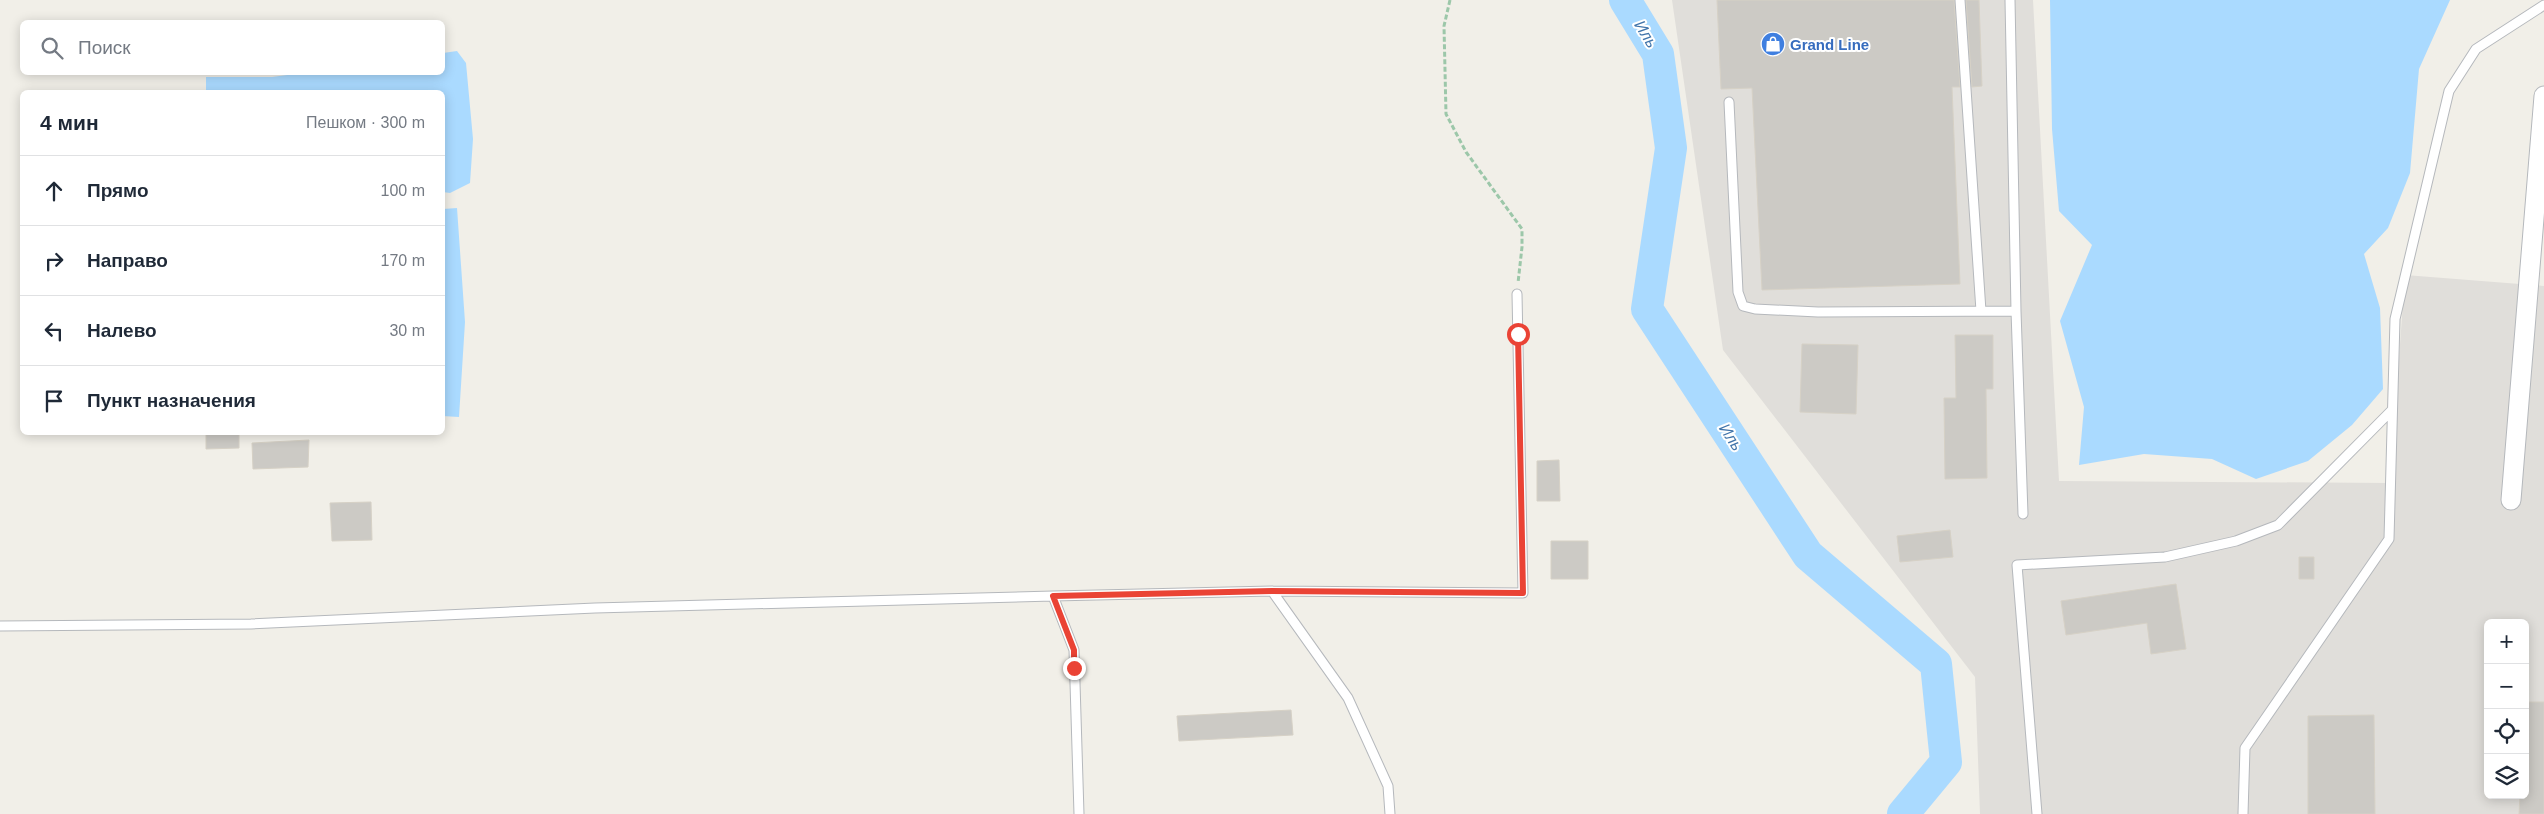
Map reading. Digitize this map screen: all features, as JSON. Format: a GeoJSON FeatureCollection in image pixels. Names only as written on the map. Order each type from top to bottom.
{"type":"FeatureCollection","features":[{"type":"Feature","properties":{"kind":"street"},"geometry":{"type":"LineString","coordinates":[[2511,500],[2544,96]]}},
{"type":"Feature","properties":{"kind":"lane"},"geometry":{"type":"LineString","coordinates":[[1960,0],[1981,311]]}},
{"type":"Feature","properties":{"kind":"lane"},"geometry":{"type":"LineString","coordinates":[[2010,0],[2016,311],[2023,514]]}},
{"type":"Feature","properties":{"kind":"lane"},"geometry":{"type":"LineString","coordinates":[[2243,814],[2246,748],[2388,539],[2395,319],[2449,91],[2476,49],[2544,5]]}},
{"type":"Feature","properties":{"kind":"lane"},"geometry":{"type":"LineString","coordinates":[[1729,102],[1738,292],[1743,306],[1755,309],[1818,312],[2016,311]]}},
{"type":"Feature","properties":{"kind":"lane"},"geometry":{"type":"LineString","coordinates":[[0,626],[251,624],[595,608],[1272,591],[1523,593],[1517,294]]}},
{"type":"Feature","properties":{"kind":"lane"},"geometry":{"type":"LineString","coordinates":[[2036,814],[2017,565],[2165,557],[2236,541],[2278,525],[2392,410]]}},
{"type":"Feature","properties":{"kind":"lane"},"geometry":{"type":"LineString","coordinates":[[1272,591],[1348,698],[1388,786],[1390,814]]}},
{"type":"Feature","properties":{"kind":"lane"},"geometry":{"type":"LineString","coordinates":[[1053,596],[1074,650],[1079,814]]}},
{"type":"Feature","properties":{"kind":"path"},"geometry":{"type":"LineString","coordinates":[[1450,0],[1444,26],[1446,114],[1466,152],[1522,229],[1517,294]]}},
{"type":"Feature","properties":{"kind":"shaded area"},"geometry":{"type":"Polygon","coordinates":[[[1672,0],[2033,0],[2059,481],[2390,483],[2405,275],[2544,286],[2544,814],[1980,814],[1975,677],[1723,350],[1672,0]]]}},
{"type":"Feature","properties":{"kind":"water"},"geometry":{"type":"Polygon","coordinates":[[[2050,0],[2450,0],[2419,69],[2410,173],[2388,228],[2364,254],[2380,308],[2383,389],[2352,425],[2308,461],[2256,479],[2212,459],[2144,454],[2079,465],[2084,407],[2060,321],[2092,245],[2059,211],[2052,129],[2050,0]]]}},
{"type":"Feature","properties":{"kind":"water"},"geometry":{"type":"Polygon","coordinates":[[[457,51],[466,63],[473,139],[470,183],[450,193],[445,192],[445,90],[206,90],[206,77],[445,75],[445,53],[457,51]]]}},
{"type":"Feature","properties":{"kind":"water"},"geometry":{"type":"Polygon","coordinates":[[[457,208],[465,322],[459,417],[445,416],[445,209],[457,208]]]}},
{"type":"Feature","properties":{"kind":"building"},"geometry":{"type":"Polygon","coordinates":[[[1717,0],[1954,0],[1960,87],[1952,87],[1960,284],[1762,290],[1752,88],[1721,89],[1717,0]]]}},
{"type":"Feature","properties":{"kind":"building"},"geometry":{"type":"Polygon","coordinates":[[[1966,0],[1979,0],[1982,86],[1972,87],[1966,0]]]}},
{"type":"Feature","properties":{"kind":"building"},"geometry":{"type":"Polygon","coordinates":[[[1955,335],[1993,335],[1993,389],[1986,389],[1987,478],[1945,479],[1944,398],[1956,398],[1955,335]]]}},
{"type":"Feature","properties":{"kind":"building"},"geometry":{"type":"Polygon","coordinates":[[[1802,344],[1858,345],[1856,414],[1800,412],[1802,344]]]}},
{"type":"Feature","properties":{"kind":"building"},"geometry":{"type":"Polygon","coordinates":[[[206,435],[239,435],[239,448],[206,449],[206,435]]]}},
{"type":"Feature","properties":{"kind":"building"},"geometry":{"type":"Polygon","coordinates":[[[309,440],[308,467],[253,469],[252,443],[309,440]]]}},
{"type":"Feature","properties":{"kind":"building"},"geometry":{"type":"Polygon","coordinates":[[[1559,460],[1560,501],[1537,501],[1537,461],[1559,460]]]}},
{"type":"Feature","properties":{"kind":"building"},"geometry":{"type":"Polygon","coordinates":[[[371,502],[372,540],[332,541],[330,503],[371,502]]]}},
{"type":"Feature","properties":{"kind":"building"},"geometry":{"type":"Polygon","coordinates":[[[1950,530],[1953,557],[1900,562],[1897,536],[1950,530]]]}},
{"type":"Feature","properties":{"kind":"building"},"geometry":{"type":"Polygon","coordinates":[[[1551,541],[1588,541],[1588,579],[1551,579],[1551,541]]]}},
{"type":"Feature","properties":{"kind":"building"},"geometry":{"type":"Polygon","coordinates":[[[2299,557],[2314,557],[2314,579],[2299,579],[2299,557]]]}},
{"type":"Feature","properties":{"kind":"building"},"geometry":{"type":"Polygon","coordinates":[[[2176,584],[2186,649],[2151,654],[2147,623],[2066,635],[2061,601],[2176,584]]]}},
{"type":"Feature","properties":{"kind":"building"},"geometry":{"type":"Polygon","coordinates":[[[2529,702],[2544,702],[2544,814],[2519,814],[2520,799],[2529,799],[2529,702]]]}},
{"type":"Feature","properties":{"kind":"building"},"geometry":{"type":"Polygon","coordinates":[[[1291,710],[1293,735],[1179,741],[1177,716],[1291,710]]]}},
{"type":"Feature","properties":{"kind":"building"},"geometry":{"type":"Polygon","coordinates":[[[2374,715],[2375,814],[2308,814],[2308,716],[2374,715]]]}},
{"type":"Feature","properties":{"kind":"waterway","name":"Иль"},"geometry":{"type":"LineString","coordinates":[[1625,0],[1658,54],[1671,148],[1647,309],[1808,555],[1936,664],[1946,762],[1903,814]]}},
{"type":"Feature","properties":{"kind":"place","name":"Grand Line"},"geometry":{"type":"Point","coordinates":[1773,44]}},
{"type":"Feature","properties":{"kind":"route"},"geometry":{"type":"LineString","coordinates":[[1074,668],[1074,650],[1053,596],[1272,591],[1523,593],[1518,334]]}}]}
